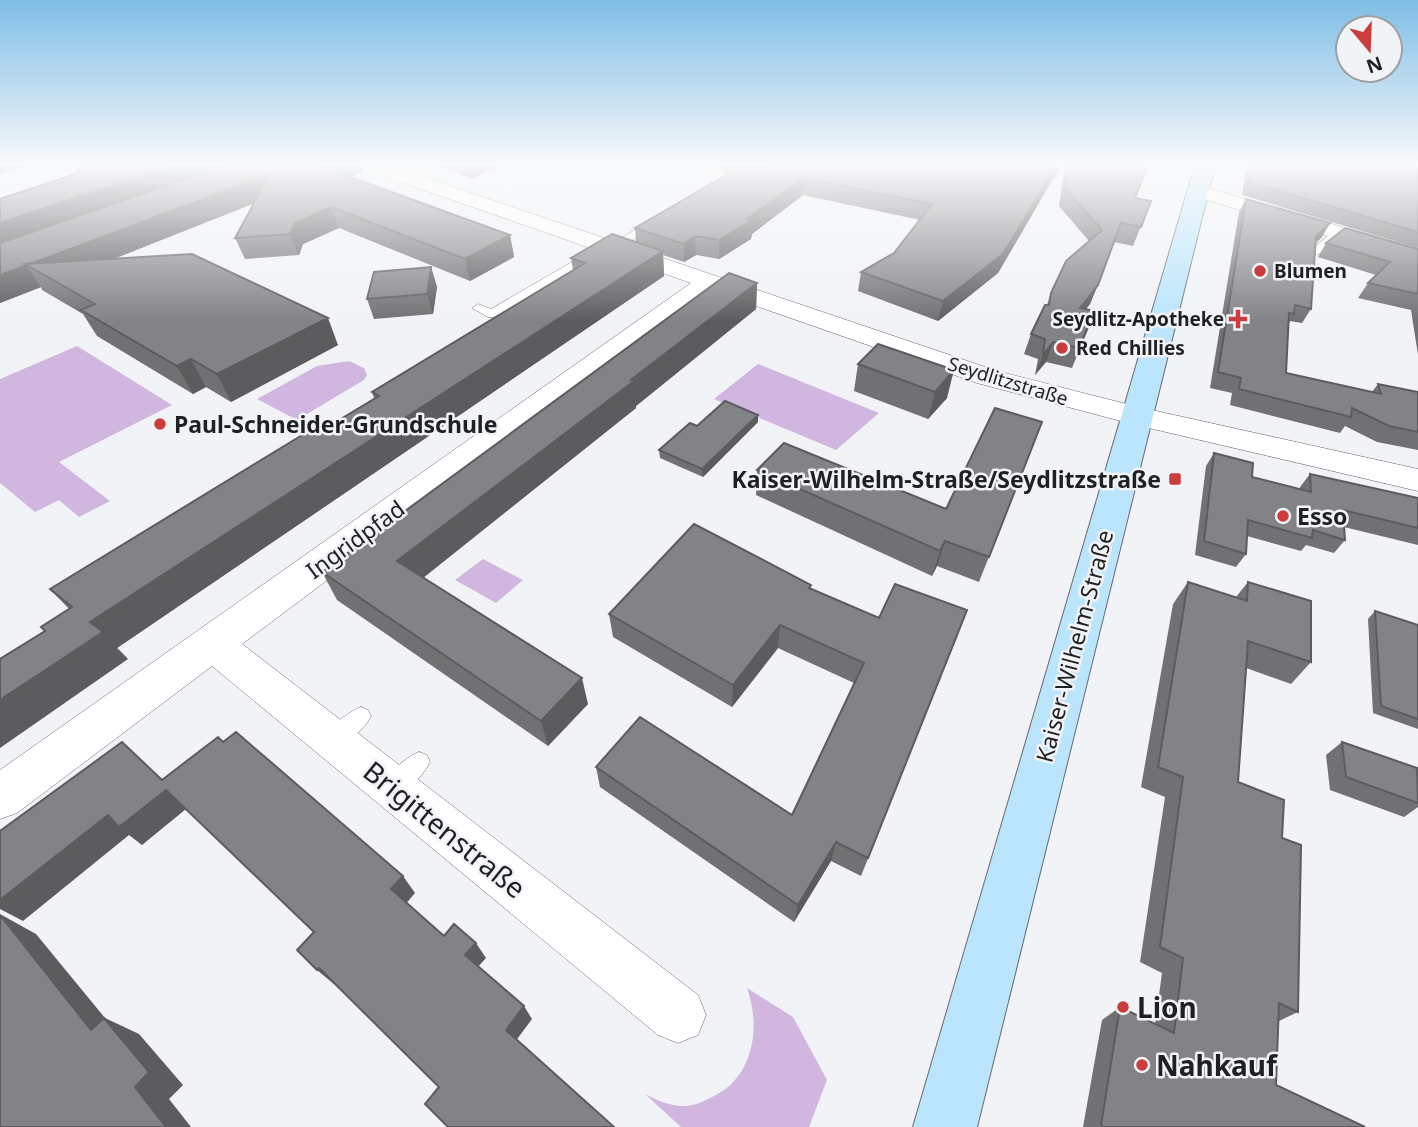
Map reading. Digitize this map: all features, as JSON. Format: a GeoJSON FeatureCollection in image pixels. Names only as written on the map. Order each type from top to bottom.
{"type":"FeatureCollection","features":[{"type":"Feature","properties":{"kind":"main road","name":"Kaiser-Wilhelm-Straße"},"geometry":{"type":"LineString","coordinates":[[945,1127],[1190,218]]}},
{"type":"Feature","properties":{"kind":"street","name":"Seydlitzstraße"},"geometry":{"type":"LineString","coordinates":[[524,218],[987,377],[1136,416],[1418,481]]}},
{"type":"Feature","properties":{"kind":"street"},"geometry":{"type":"LineString","coordinates":[[1286,218],[1418,256]]}},
{"type":"Feature","properties":{"kind":"street","name":"Ingridpfad"},"geometry":{"type":"LineString","coordinates":[[0,797],[709,282]]}},
{"type":"Feature","properties":{"kind":"street","name":"Brigittenstraße"},"geometry":{"type":"LineString","coordinates":[[212,643],[347,728],[406,774],[678,1015]]}},
{"type":"Feature","properties":{"kind":"lane"},"geometry":{"type":"LineString","coordinates":[[478,309],[492,314],[661,218]]}},
{"type":"Feature","properties":{"kind":"lane"},"geometry":{"type":"LineString","coordinates":[[1315,252],[1338,233]]}},
{"type":"Feature","properties":{"kind":"shaded area"},"geometry":{"type":"Polygon","coordinates":[[[77,346],[172,405],[59,462],[110,501],[79,517],[59,500],[35,512],[0,483],[0,379],[77,346]]]}},
{"type":"Feature","properties":{"kind":"shaded area"},"geometry":{"type":"Polygon","coordinates":[[[349,361],[364,368],[367,375],[364,380],[297,420],[257,399],[317,366],[349,361]]]}},
{"type":"Feature","properties":{"kind":"shaded area"},"geometry":{"type":"Polygon","coordinates":[[[758,364],[879,413],[836,450],[714,399],[758,364]]]}},
{"type":"Feature","properties":{"kind":"shaded area"},"geometry":{"type":"Polygon","coordinates":[[[483,559],[523,580],[496,603],[455,580],[483,559]]]}},
{"type":"Feature","properties":{"kind":"shaded area"},"geometry":{"type":"Polygon","coordinates":[[[747,988],[793,1017],[827,1080],[809,1127],[681,1127],[645,1094],[667,1103],[689,1106],[712,1097],[737,1077],[745,1064],[753,1035],[747,988]]]}},
{"type":"Feature","properties":{"kind":"building"},"geometry":{"type":"Polygon","coordinates":[[[0,218],[16,218],[0,223],[0,218]]]}},
{"type":"Feature","properties":{"kind":"building"},"geometry":{"type":"Polygon","coordinates":[[[74,218],[154,218],[0,275],[0,243],[74,218]]]}},
{"type":"Feature","properties":{"kind":"building"},"geometry":{"type":"Polygon","coordinates":[[[246,218],[307,218],[295,223],[290,234],[235,238],[246,218]]]}},
{"type":"Feature","properties":{"kind":"building"},"geometry":{"type":"Polygon","coordinates":[[[358,218],[462,218],[510,235],[465,259],[358,218]]]}},
{"type":"Feature","properties":{"kind":"building"},"geometry":{"type":"Polygon","coordinates":[[[653,218],[749,218],[747,219],[752,220],[719,240],[695,236],[684,244],[635,228],[653,218]]]}},
{"type":"Feature","properties":{"kind":"building"},"geometry":{"type":"Polygon","coordinates":[[[921,218],[1025,218],[1003,254],[943,301],[861,272],[894,253],[921,218]]]}},
{"type":"Feature","properties":{"kind":"building"},"geometry":{"type":"Polygon","coordinates":[[[1091,218],[1145,218],[1141,227],[1121,223],[1098,285],[1080,308],[1095,311],[1079,348],[1053,342],[1043,355],[1045,339],[1031,334],[1045,305],[1049,305],[1051,293],[1066,261],[1102,230],[1091,218]]]}},
{"type":"Feature","properties":{"kind":"building"},"geometry":{"type":"Polygon","coordinates":[[[1243,218],[1311,218],[1330,223],[1316,236],[1311,309],[1295,305],[1294,314],[1289,313],[1286,373],[1381,394],[1378,384],[1418,392],[1418,432],[1389,426],[1352,408],[1351,417],[1239,389],[1241,378],[1218,372],[1243,218]]]}},
{"type":"Feature","properties":{"kind":"building"},"geometry":{"type":"Polygon","coordinates":[[[1369,218],[1418,218],[1418,232],[1369,218]]]}},
{"type":"Feature","properties":{"kind":"building"},"geometry":{"type":"Polygon","coordinates":[[[1345,228],[1418,249],[1418,294],[1368,283],[1390,262],[1326,243],[1345,228]]]}},
{"type":"Feature","properties":{"kind":"building"},"geometry":{"type":"Polygon","coordinates":[[[612,234],[663,251],[90,622],[103,632],[0,700],[0,659],[45,631],[41,627],[72,607],[50,589],[312,429],[319,432],[379,396],[372,392],[585,263],[571,258],[612,234]]]}},
{"type":"Feature","properties":{"kind":"building"},"geometry":{"type":"Polygon","coordinates":[[[192,254],[328,318],[217,374],[191,359],[177,366],[81,310],[95,304],[25,264],[192,254]]]}},
{"type":"Feature","properties":{"kind":"building"},"geometry":{"type":"Polygon","coordinates":[[[431,267],[427,294],[367,299],[374,272],[431,267]]]}},
{"type":"Feature","properties":{"kind":"building"},"geometry":{"type":"Polygon","coordinates":[[[729,273],[757,283],[631,380],[634,381],[397,561],[582,678],[541,721],[322,572],[729,273]]]}},
{"type":"Feature","properties":{"kind":"building"},"geometry":{"type":"Polygon","coordinates":[[[878,344],[954,370],[935,392],[858,364],[878,344]]]}},
{"type":"Feature","properties":{"kind":"building"},"geometry":{"type":"Polygon","coordinates":[[[725,401],[758,415],[702,469],[659,450],[690,423],[697,426],[725,401]]]}},
{"type":"Feature","properties":{"kind":"building"},"geometry":{"type":"Polygon","coordinates":[[[995,408],[1042,422],[989,557],[945,541],[940,551],[757,470],[784,443],[946,509],[995,408]]]}},
{"type":"Feature","properties":{"kind":"building"},"geometry":{"type":"Polygon","coordinates":[[[1214,453],[1253,463],[1252,477],[1311,492],[1310,474],[1418,498],[1418,528],[1343,510],[1345,540],[1313,530],[1312,538],[1248,520],[1246,554],[1204,541],[1214,453]]]}},
{"type":"Feature","properties":{"kind":"building"},"geometry":{"type":"Polygon","coordinates":[[[694,524],[811,585],[809,588],[879,618],[895,584],[967,610],[868,858],[836,842],[798,905],[596,767],[640,717],[792,815],[864,663],[780,625],[733,685],[609,614],[694,524]]]}},
{"type":"Feature","properties":{"kind":"building"},"geometry":{"type":"Polygon","coordinates":[[[1188,582],[1247,601],[1248,582],[1311,601],[1311,662],[1248,641],[1238,782],[1284,800],[1282,838],[1301,845],[1298,1012],[1279,1003],[1276,1085],[1365,1127],[1101,1125],[1120,1007],[1174,1033],[1183,958],[1160,947],[1183,777],[1158,767],[1188,582]]]}},
{"type":"Feature","properties":{"kind":"building"},"geometry":{"type":"Polygon","coordinates":[[[1375,611],[1418,625],[1418,719],[1381,706],[1375,611]]]}},
{"type":"Feature","properties":{"kind":"building"},"geometry":{"type":"Polygon","coordinates":[[[236,732],[403,876],[391,889],[444,936],[454,924],[476,943],[465,955],[524,1006],[506,1030],[614,1127],[448,1127],[425,1104],[439,1087],[319,968],[317,970],[297,950],[314,932],[166,790],[119,827],[108,815],[0,900],[0,831],[122,742],[162,780],[218,737],[223,742],[236,732]]]}},
{"type":"Feature","properties":{"kind":"building"},"geometry":{"type":"Polygon","coordinates":[[[1342,742],[1417,768],[1418,803],[1346,777],[1342,742]]]}},
{"type":"Feature","properties":{"kind":"building"},"geometry":{"type":"Polygon","coordinates":[[[0,915],[91,1030],[104,1018],[149,1072],[135,1087],[166,1127],[0,1127],[0,915]]]}},
{"type":"Feature","properties":{"kind":"place","name":"Blumen"},"geometry":{"type":"Point","coordinates":[1260,271]}},
{"type":"Feature","properties":{"kind":"place","name":"Seydlitz-Apotheke"},"geometry":{"type":"Point","coordinates":[1238,319]}},
{"type":"Feature","properties":{"kind":"place","name":"Red Chillies"},"geometry":{"type":"Point","coordinates":[1062,348]}},
{"type":"Feature","properties":{"kind":"place","name":"Paul-Schneider-Grundschule"},"geometry":{"type":"Point","coordinates":[160,424]}},
{"type":"Feature","properties":{"kind":"place","name":"Kaiser-Wilhelm-Straße/Seydlitzstraße"},"geometry":{"type":"Point","coordinates":[1175,479]}},
{"type":"Feature","properties":{"kind":"place","name":"Esso"},"geometry":{"type":"Point","coordinates":[1283,516]}},
{"type":"Feature","properties":{"kind":"place","name":"Lion"},"geometry":{"type":"Point","coordinates":[1123,1007]}},
{"type":"Feature","properties":{"kind":"place","name":"Nahkauf"},"geometry":{"type":"Point","coordinates":[1142,1065]}}]}
